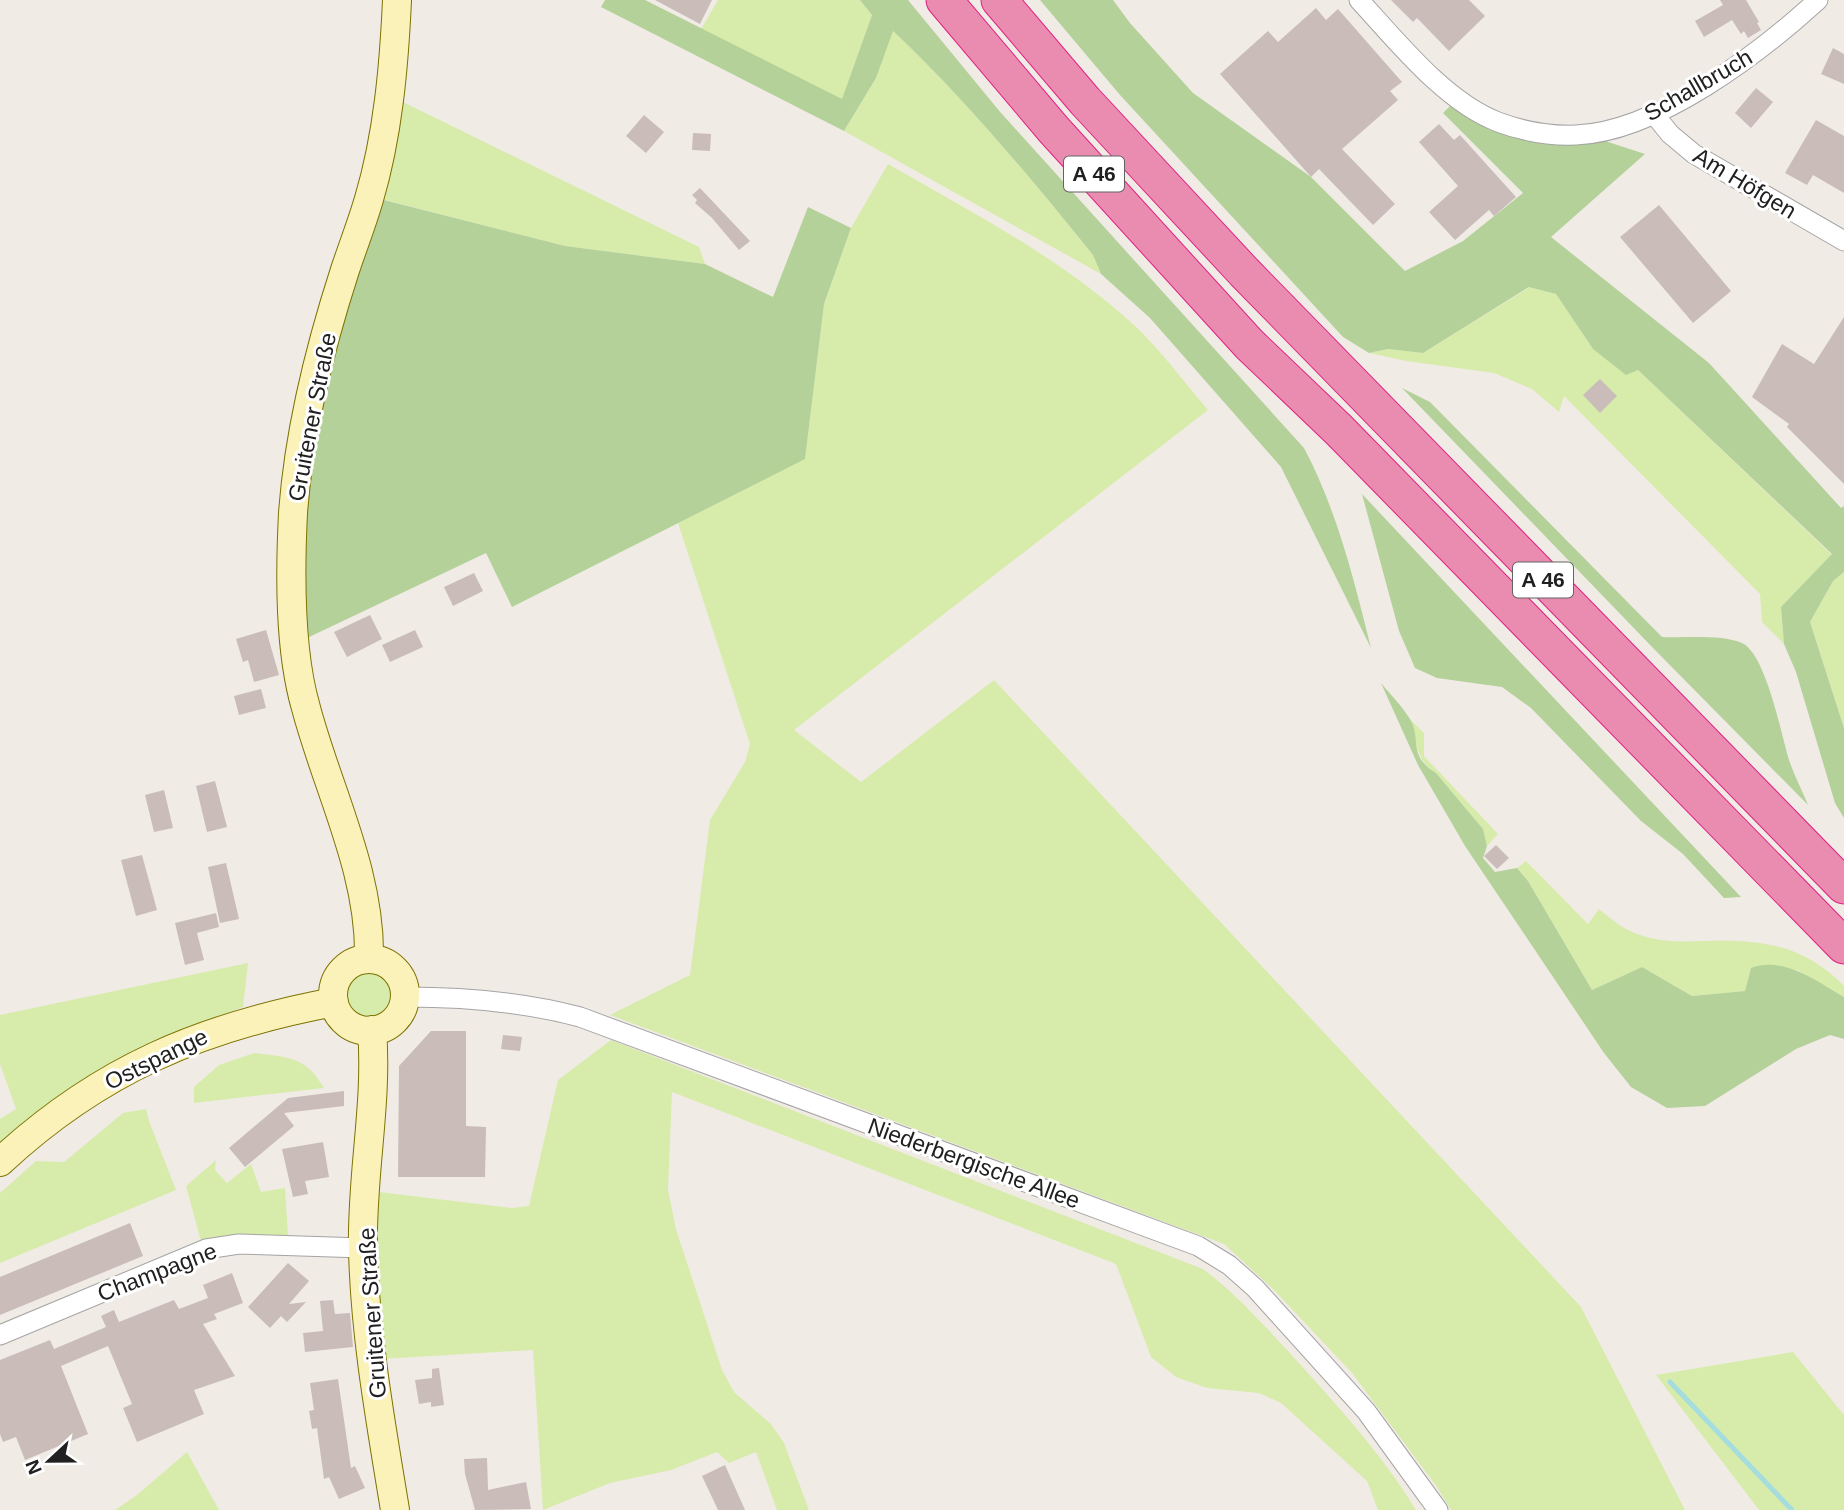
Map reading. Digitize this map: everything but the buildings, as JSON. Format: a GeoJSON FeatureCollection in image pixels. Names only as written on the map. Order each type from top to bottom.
{"type":"FeatureCollection","features":[{"type":"Feature","properties":{"kind":"highway","name":"A 46"},"geometry":{"type":"LineString","coordinates":[[944,0],[1054,130],[1249,344],[1339,430],[1844,946]]}},
{"type":"Feature","properties":{"kind":"highway","name":"A 46"},"geometry":{"type":"LineString","coordinates":[[999,0],[1084,101],[1227,255],[1844,886]]}},
{"type":"Feature","properties":{"kind":"main road","name":"Gruitener Straße"},"geometry":{"type":"LineString","coordinates":[[369,959],[370,934],[358,874],[305,706],[293,630],[293,513],[304,429],[321,352],[369,198],[383,139],[397,0]]}},
{"type":"Feature","properties":{"kind":"main road"},"geometry":{"type":"LineString","coordinates":[[369,959],[380,961],[393,968],[401,979],[404,997],[403,1006],[396,1018],[385,1027],[358,1029],[346,1022],[337,1011],[334,1002],[335,983],[342,971],[353,963],[369,959]]}},
{"type":"Feature","properties":{"kind":"main road","name":"Ostspange"},"geometry":{"type":"LineString","coordinates":[[0,1162],[82,1096],[143,1061],[228,1026],[334,1002]]}},
{"type":"Feature","properties":{"kind":"main road","name":"Gruitener Straße"},"geometry":{"type":"LineString","coordinates":[[372,1030],[373,1086],[363,1248],[379,1411],[395,1510]]}},
{"type":"Feature","properties":{"kind":"street","name":"Schallbruch"},"geometry":{"type":"LineString","coordinates":[[1359,0],[1413,60],[1445,90],[1496,121],[1538,133],[1578,135],[1626,126],[1654,114],[1715,80],[1777,37],[1818,0]]}},
{"type":"Feature","properties":{"kind":"street","name":"Am Höfgen"},"geometry":{"type":"LineString","coordinates":[[1654,114],[1670,134],[1694,154],[1844,241]]}},
{"type":"Feature","properties":{"kind":"street","name":"Niederbergische Allee"},"geometry":{"type":"LineString","coordinates":[[404,997],[533,1006],[580,1017],[1198,1246],[1229,1265],[1264,1298],[1366,1411],[1438,1510]]}},
{"type":"Feature","properties":{"kind":"street","name":"Champagne"},"geometry":{"type":"LineString","coordinates":[[0,1335],[205,1249],[239,1244],[363,1248]]}},
{"type":"Feature","properties":{"kind":"green space"},"geometry":{"type":"Polygon","coordinates":[[[605,0],[645,0],[842,99],[872,15],[860,0],[908,0],[1001,113],[1304,448],[1335,521],[1371,648],[1281,467],[1150,318],[1101,274],[1093,255],[1021,168],[946,84],[893,31],[876,78],[844,131],[601,7],[605,0]]]}},
{"type":"Feature","properties":{"kind":"green space"},"geometry":{"type":"Polygon","coordinates":[[[718,0],[860,0],[872,15],[842,100],[701,29],[718,0]]]}},
{"type":"Feature","properties":{"kind":"green space"},"geometry":{"type":"Polygon","coordinates":[[[1040,0],[1113,0],[1130,23],[1193,93],[1311,177],[1405,271],[1463,241],[1523,193],[1443,113],[1453,103],[1490,130],[1540,138],[1599,139],[1645,154],[1551,237],[1709,363],[1841,508],[1844,506],[1844,572],[1833,581],[1810,622],[1844,728],[1844,818],[1835,803],[1796,672],[1784,644],[1781,607],[1832,554],[1638,370],[1626,375],[1593,349],[1556,294],[1529,287],[1423,353],[1388,349],[1369,353],[1343,337],[1120,95],[1040,0]]]}},
{"type":"Feature","properties":{"kind":"green space"},"geometry":{"type":"Polygon","coordinates":[[[892,30],[972,111],[1021,168],[1093,255],[1101,274],[844,131],[876,78],[892,30]]]}},
{"type":"Feature","properties":{"kind":"green space"},"geometry":{"type":"Polygon","coordinates":[[[403,102],[699,247],[705,264],[565,246],[377,198],[403,102]]]}},
{"type":"Feature","properties":{"kind":"green space"},"geometry":{"type":"Polygon","coordinates":[[[888,164],[1016,238],[1077,278],[1154,345],[1208,410],[794,730],[861,782],[994,680],[1581,1307],[1685,1510],[1451,1510],[1437,1487],[1352,1373],[1273,1289],[1224,1244],[610,1015],[690,975],[710,820],[745,762],[750,744],[678,523],[805,458],[824,304],[851,228],[888,164]]]}},
{"type":"Feature","properties":{"kind":"green space"},"geometry":{"type":"Polygon","coordinates":[[[376,198],[565,246],[705,264],[773,297],[808,207],[851,228],[824,304],[805,459],[512,607],[486,553],[305,639],[301,501],[315,402],[376,198]]]}},
{"type":"Feature","properties":{"kind":"green space"},"geometry":{"type":"Polygon","coordinates":[[[1530,287],[1556,294],[1593,349],[1638,370],[1832,555],[1781,607],[1784,644],[1762,622],[1760,594],[1564,396],[1559,412],[1532,389],[1494,373],[1369,353],[1388,349],[1423,353],[1530,287]]]}},
{"type":"Feature","properties":{"kind":"green space"},"geometry":{"type":"Polygon","coordinates":[[[1402,388],[1430,402],[1662,637],[1724,638],[1742,643],[1751,650],[1765,678],[1789,760],[1808,805],[1654,649],[1402,388]]]}},
{"type":"Feature","properties":{"kind":"green space"},"geometry":{"type":"Polygon","coordinates":[[[1362,494],[1741,897],[1724,898],[1683,854],[1641,821],[1531,708],[1502,687],[1437,678],[1415,668],[1399,631],[1362,494]]]}},
{"type":"Feature","properties":{"kind":"green space"},"geometry":{"type":"Polygon","coordinates":[[[1844,572],[1844,728],[1810,622],[1833,581],[1844,572]]]}},
{"type":"Feature","properties":{"kind":"green space"},"geometry":{"type":"Polygon","coordinates":[[[1381,683],[1410,719],[1421,760],[1436,773],[1483,829],[1487,846],[1483,858],[1495,872],[1517,868],[1528,881],[1592,990],[1642,967],[1692,996],[1745,991],[1751,968],[1776,965],[1799,972],[1844,997],[1844,1039],[1830,1035],[1796,1049],[1705,1106],[1667,1108],[1631,1087],[1604,1053],[1465,846],[1418,765],[1381,683]]]}},
{"type":"Feature","properties":{"kind":"green space"},"geometry":{"type":"Polygon","coordinates":[[[1411,720],[1424,733],[1424,756],[1498,834],[1487,846],[1483,829],[1420,756],[1411,720]]]}},
{"type":"Feature","properties":{"kind":"green space"},"geometry":{"type":"Polygon","coordinates":[[[1526,861],[1588,924],[1599,909],[1629,930],[1656,939],[1744,941],[1780,947],[1813,961],[1829,972],[1844,986],[1844,997],[1797,970],[1751,968],[1745,991],[1692,996],[1642,967],[1592,990],[1528,881],[1517,868],[1526,861]]]}},
{"type":"Feature","properties":{"kind":"green space"},"geometry":{"type":"Polygon","coordinates":[[[248,963],[243,1007],[193,1026],[0,1148],[0,1119],[16,1109],[0,1064],[0,1015],[248,963]]]}},
{"type":"Feature","properties":{"kind":"green space"},"geometry":{"type":"Polygon","coordinates":[[[369,973],[385,980],[392,996],[385,1012],[369,1019],[353,1012],[346,996],[353,980],[369,973]]]}},
{"type":"Feature","properties":{"kind":"green space"},"geometry":{"type":"Polygon","coordinates":[[[611,1040],[1203,1269],[1247,1308],[1322,1389],[1372,1447],[1416,1510],[1378,1510],[1367,1481],[1281,1403],[1259,1393],[1207,1388],[1176,1377],[1151,1357],[1116,1264],[672,1092],[668,1190],[676,1229],[722,1370],[734,1392],[771,1424],[784,1443],[809,1510],[777,1510],[756,1452],[729,1463],[717,1452],[671,1470],[610,1483],[543,1510],[533,1350],[382,1359],[373,1247],[379,1192],[512,1208],[529,1206],[558,1080],[611,1040]]]}},
{"type":"Feature","properties":{"kind":"green space"},"geometry":{"type":"Polygon","coordinates":[[[254,1053],[286,1057],[303,1064],[324,1088],[194,1103],[194,1087],[219,1065],[254,1053]]]}},
{"type":"Feature","properties":{"kind":"green space"},"geometry":{"type":"Polygon","coordinates":[[[146,1109],[176,1190],[0,1263],[0,1193],[36,1161],[64,1162],[123,1113],[146,1109]]]}},
{"type":"Feature","properties":{"kind":"green space"},"geometry":{"type":"Polygon","coordinates":[[[216,1160],[215,1170],[227,1183],[251,1164],[261,1192],[285,1188],[288,1236],[201,1241],[186,1186],[216,1160]]]}},
{"type":"Feature","properties":{"kind":"green space"},"geometry":{"type":"Polygon","coordinates":[[[1793,1352],[1844,1415],[1844,1510],[1759,1510],[1656,1375],[1793,1352]]]}},
{"type":"Feature","properties":{"kind":"green space"},"geometry":{"type":"Polygon","coordinates":[[[187,1452],[219,1510],[115,1510],[137,1495],[187,1452]]]}},
{"type":"Feature","properties":{"kind":"waterway"},"geometry":{"type":"LineString","coordinates":[[1670,1382],[1792,1510]]}}]}
